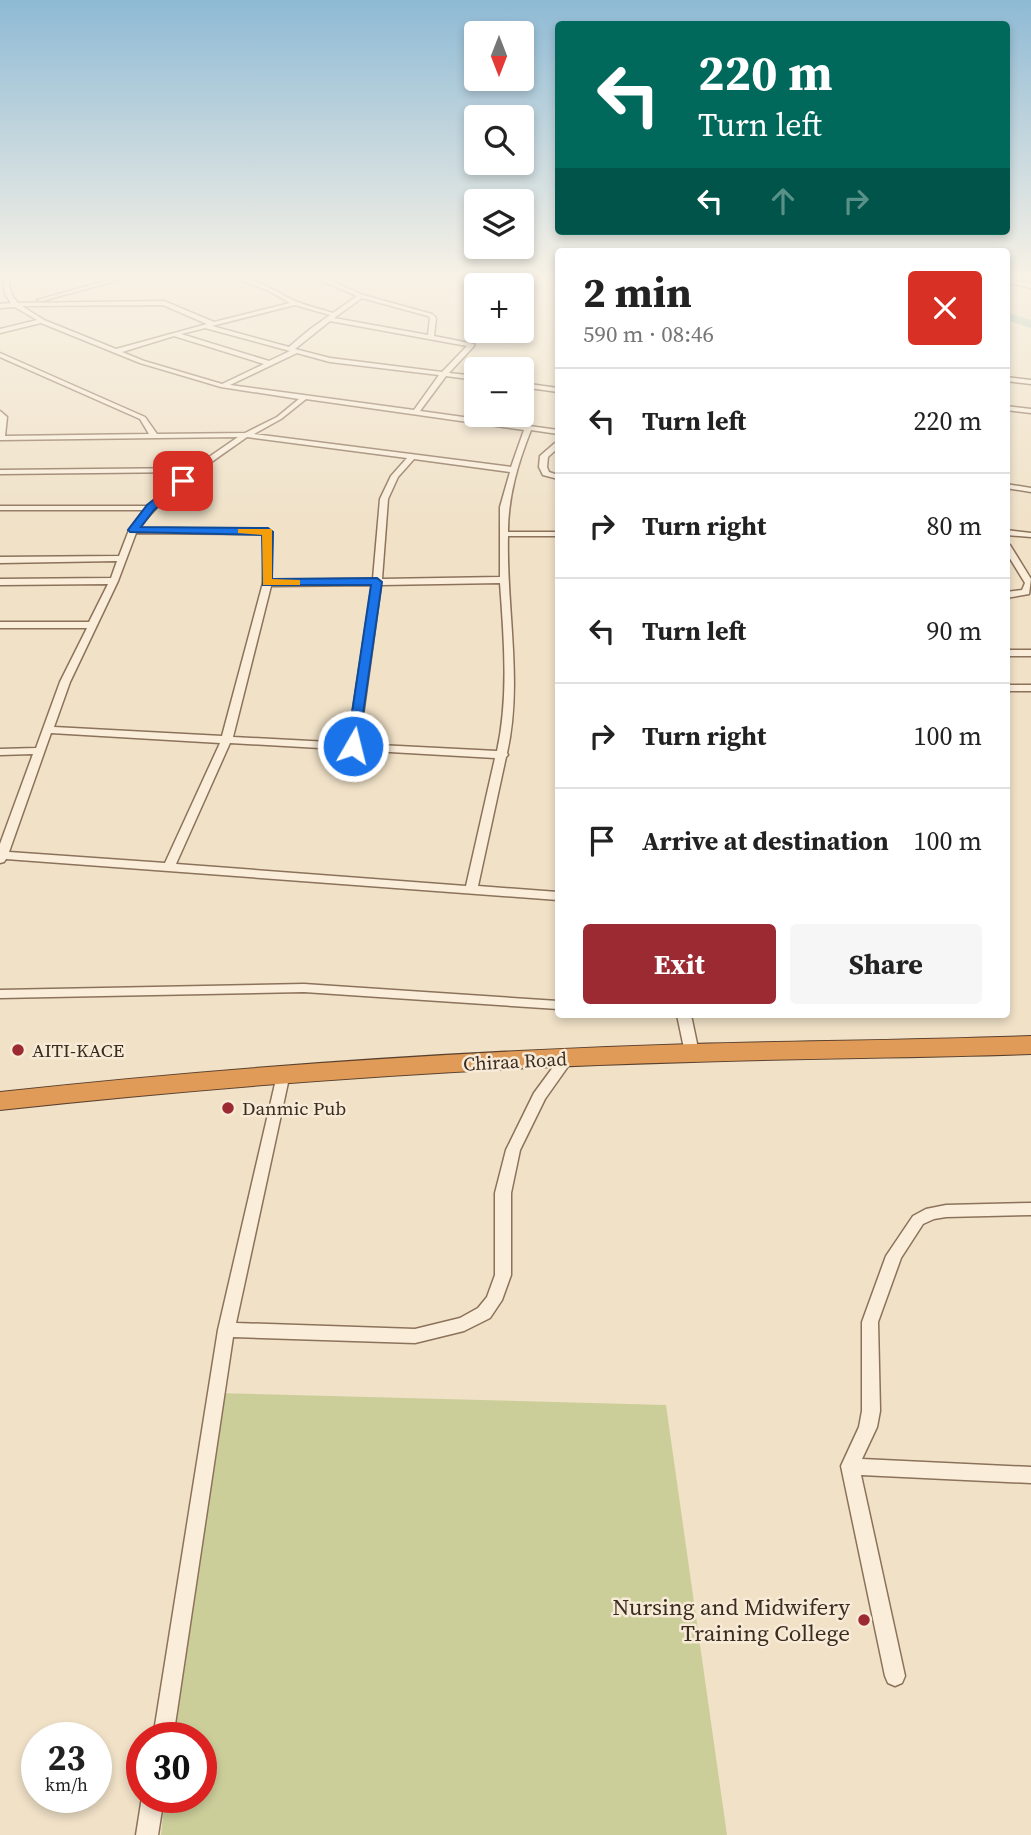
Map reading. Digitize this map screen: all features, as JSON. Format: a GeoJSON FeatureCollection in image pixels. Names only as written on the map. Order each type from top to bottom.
{"type":"FeatureCollection","features":[{"type":"Feature","properties":{"kind":"highway","name":"Chiraa Road"},"geometry":{"type":"LineString","coordinates":[[0,1101],[109,1089],[282,1078],[425,1065],[692,1053],[1031,1045]]}},
{"type":"Feature","properties":{"kind":"street"},"geometry":{"type":"LineString","coordinates":[[13,361],[143,418],[153,434]]}},
{"type":"Feature","properties":{"kind":"street"},"geometry":{"type":"LineString","coordinates":[[143,361],[181,375],[223,386],[303,399],[464,418]]}},
{"type":"Feature","properties":{"kind":"street"},"geometry":{"type":"LineString","coordinates":[[260,361],[268,363]]}},
{"type":"Feature","properties":{"kind":"street"},"geometry":{"type":"LineString","coordinates":[[223,386],[273,361]]}},
{"type":"Feature","properties":{"kind":"street"},"geometry":{"type":"LineString","coordinates":[[342,361],[464,377]]}},
{"type":"Feature","properties":{"kind":"street"},"geometry":{"type":"LineString","coordinates":[[416,412],[457,361]]}},
{"type":"Feature","properties":{"kind":"street"},"geometry":{"type":"LineString","coordinates":[[1010,379],[1031,382]]}},
{"type":"Feature","properties":{"kind":"street"},"geometry":{"type":"LineString","coordinates":[[534,387],[555,390]]}},
{"type":"Feature","properties":{"kind":"street"},"geometry":{"type":"LineString","coordinates":[[303,399],[279,418],[246,435],[195,470],[150,508],[133,530],[114,581],[65,682],[1,857],[555,897]]}},
{"type":"Feature","properties":{"kind":"street"},"geometry":{"type":"LineString","coordinates":[[1010,408],[1031,411]]}},
{"type":"Feature","properties":{"kind":"street"},"geometry":{"type":"LineString","coordinates":[[0,413],[3,417],[0,438],[153,434],[246,435],[515,470]]}},
{"type":"Feature","properties":{"kind":"street"},"geometry":{"type":"LineString","coordinates":[[471,889],[503,755],[510,707],[504,580],[504,507],[529,427],[555,431]]}},
{"type":"Feature","properties":{"kind":"street"},"geometry":{"type":"LineString","coordinates":[[555,447],[544,456],[543,467],[546,473],[555,476]]}},
{"type":"Feature","properties":{"kind":"street"},"geometry":{"type":"LineString","coordinates":[[353,746],[377,582],[384,499],[396,476],[412,457]]}},
{"type":"Feature","properties":{"kind":"street"},"geometry":{"type":"LineString","coordinates":[[0,472],[195,470]]}},
{"type":"Feature","properties":{"kind":"street"},"geometry":{"type":"LineString","coordinates":[[1010,487],[1031,490]]}},
{"type":"Feature","properties":{"kind":"street"},"geometry":{"type":"LineString","coordinates":[[0,508],[150,508]]}},
{"type":"Feature","properties":{"kind":"street"},"geometry":{"type":"LineString","coordinates":[[133,530],[268,532],[267,583],[227,739],[169,867]]}},
{"type":"Feature","properties":{"kind":"street"},"geometry":{"type":"LineString","coordinates":[[1010,532],[1031,535]]}},
{"type":"Feature","properties":{"kind":"street"},"geometry":{"type":"LineString","coordinates":[[505,534],[555,534]]}},
{"type":"Feature","properties":{"kind":"street"},"geometry":{"type":"LineString","coordinates":[[1010,552],[1029,583],[1026,593],[1010,595]]}},
{"type":"Feature","properties":{"kind":"street"},"geometry":{"type":"LineString","coordinates":[[0,560],[124,558]]}},
{"type":"Feature","properties":{"kind":"street"},"geometry":{"type":"LineString","coordinates":[[267,583],[504,580]]}},
{"type":"Feature","properties":{"kind":"street"},"geometry":{"type":"LineString","coordinates":[[0,582],[114,581]]}},
{"type":"Feature","properties":{"kind":"street"},"geometry":{"type":"LineString","coordinates":[[0,625],[93,625]]}},
{"type":"Feature","properties":{"kind":"street"},"geometry":{"type":"LineString","coordinates":[[1010,653],[1031,653]]}},
{"type":"Feature","properties":{"kind":"street"},"geometry":{"type":"LineString","coordinates":[[1010,688],[1031,688]]}},
{"type":"Feature","properties":{"kind":"street"},"geometry":{"type":"LineString","coordinates":[[48,730],[503,755]]}},
{"type":"Feature","properties":{"kind":"street"},"geometry":{"type":"LineString","coordinates":[[0,752],[39,751]]}},
{"type":"Feature","properties":{"kind":"street"},"geometry":{"type":"LineString","coordinates":[[0,994],[304,988],[555,1005]]}},
{"type":"Feature","properties":{"kind":"street"},"geometry":{"type":"LineString","coordinates":[[685,1018],[692,1053]]}},
{"type":"Feature","properties":{"kind":"street"},"geometry":{"type":"LineString","coordinates":[[226,1330],[415,1336],[464,1324],[484,1313],[494,1300],[503,1275],[503,1193],[513,1150],[539,1097],[567,1058]]}},
{"type":"Feature","properties":{"kind":"street"},"geometry":{"type":"LineString","coordinates":[[165,1722],[226,1330],[282,1078]]}},
{"type":"Feature","properties":{"kind":"street"},"geometry":{"type":"LineString","coordinates":[[895,1676],[850,1466],[871,1411],[870,1322],[894,1256],[918,1220],[931,1213],[946,1211],[1031,1209]]}},
{"type":"Feature","properties":{"kind":"street"},"geometry":{"type":"LineString","coordinates":[[850,1466],[1031,1475]]}},
{"type":"Feature","properties":{"kind":"street"},"geometry":{"type":"LineString","coordinates":[[147,1835],[150,1813]]}},
{"type":"Feature","properties":{"kind":"green space"},"geometry":{"type":"Polygon","coordinates":[[[217,1393],[666,1405],[727,1835],[161,1835],[163,1813],[217,1813],[217,1722],[175,1722],[217,1393]]]}},
{"type":"Feature","properties":{"kind":"slow traffic"},"geometry":{"type":"LineString","coordinates":[[242,531],[268,532],[267,583],[296,582]]}},
{"type":"Feature","properties":{"kind":"place","name":"AITI-KACE"},"geometry":{"type":"Point","coordinates":[18,1050]}},
{"type":"Feature","properties":{"kind":"place","name":"Danmic Pub"},"geometry":{"type":"Point","coordinates":[228,1108]}},
{"type":"Feature","properties":{"kind":"place","name":"Nursing and Midwifery Training College"},"geometry":{"type":"Point","coordinates":[864,1620]}},
{"type":"Feature","properties":{"kind":"route"},"geometry":{"type":"LineString","coordinates":[[183,481],[150,508],[133,530],[268,532],[267,583],[377,582],[353,746]]}}]}
